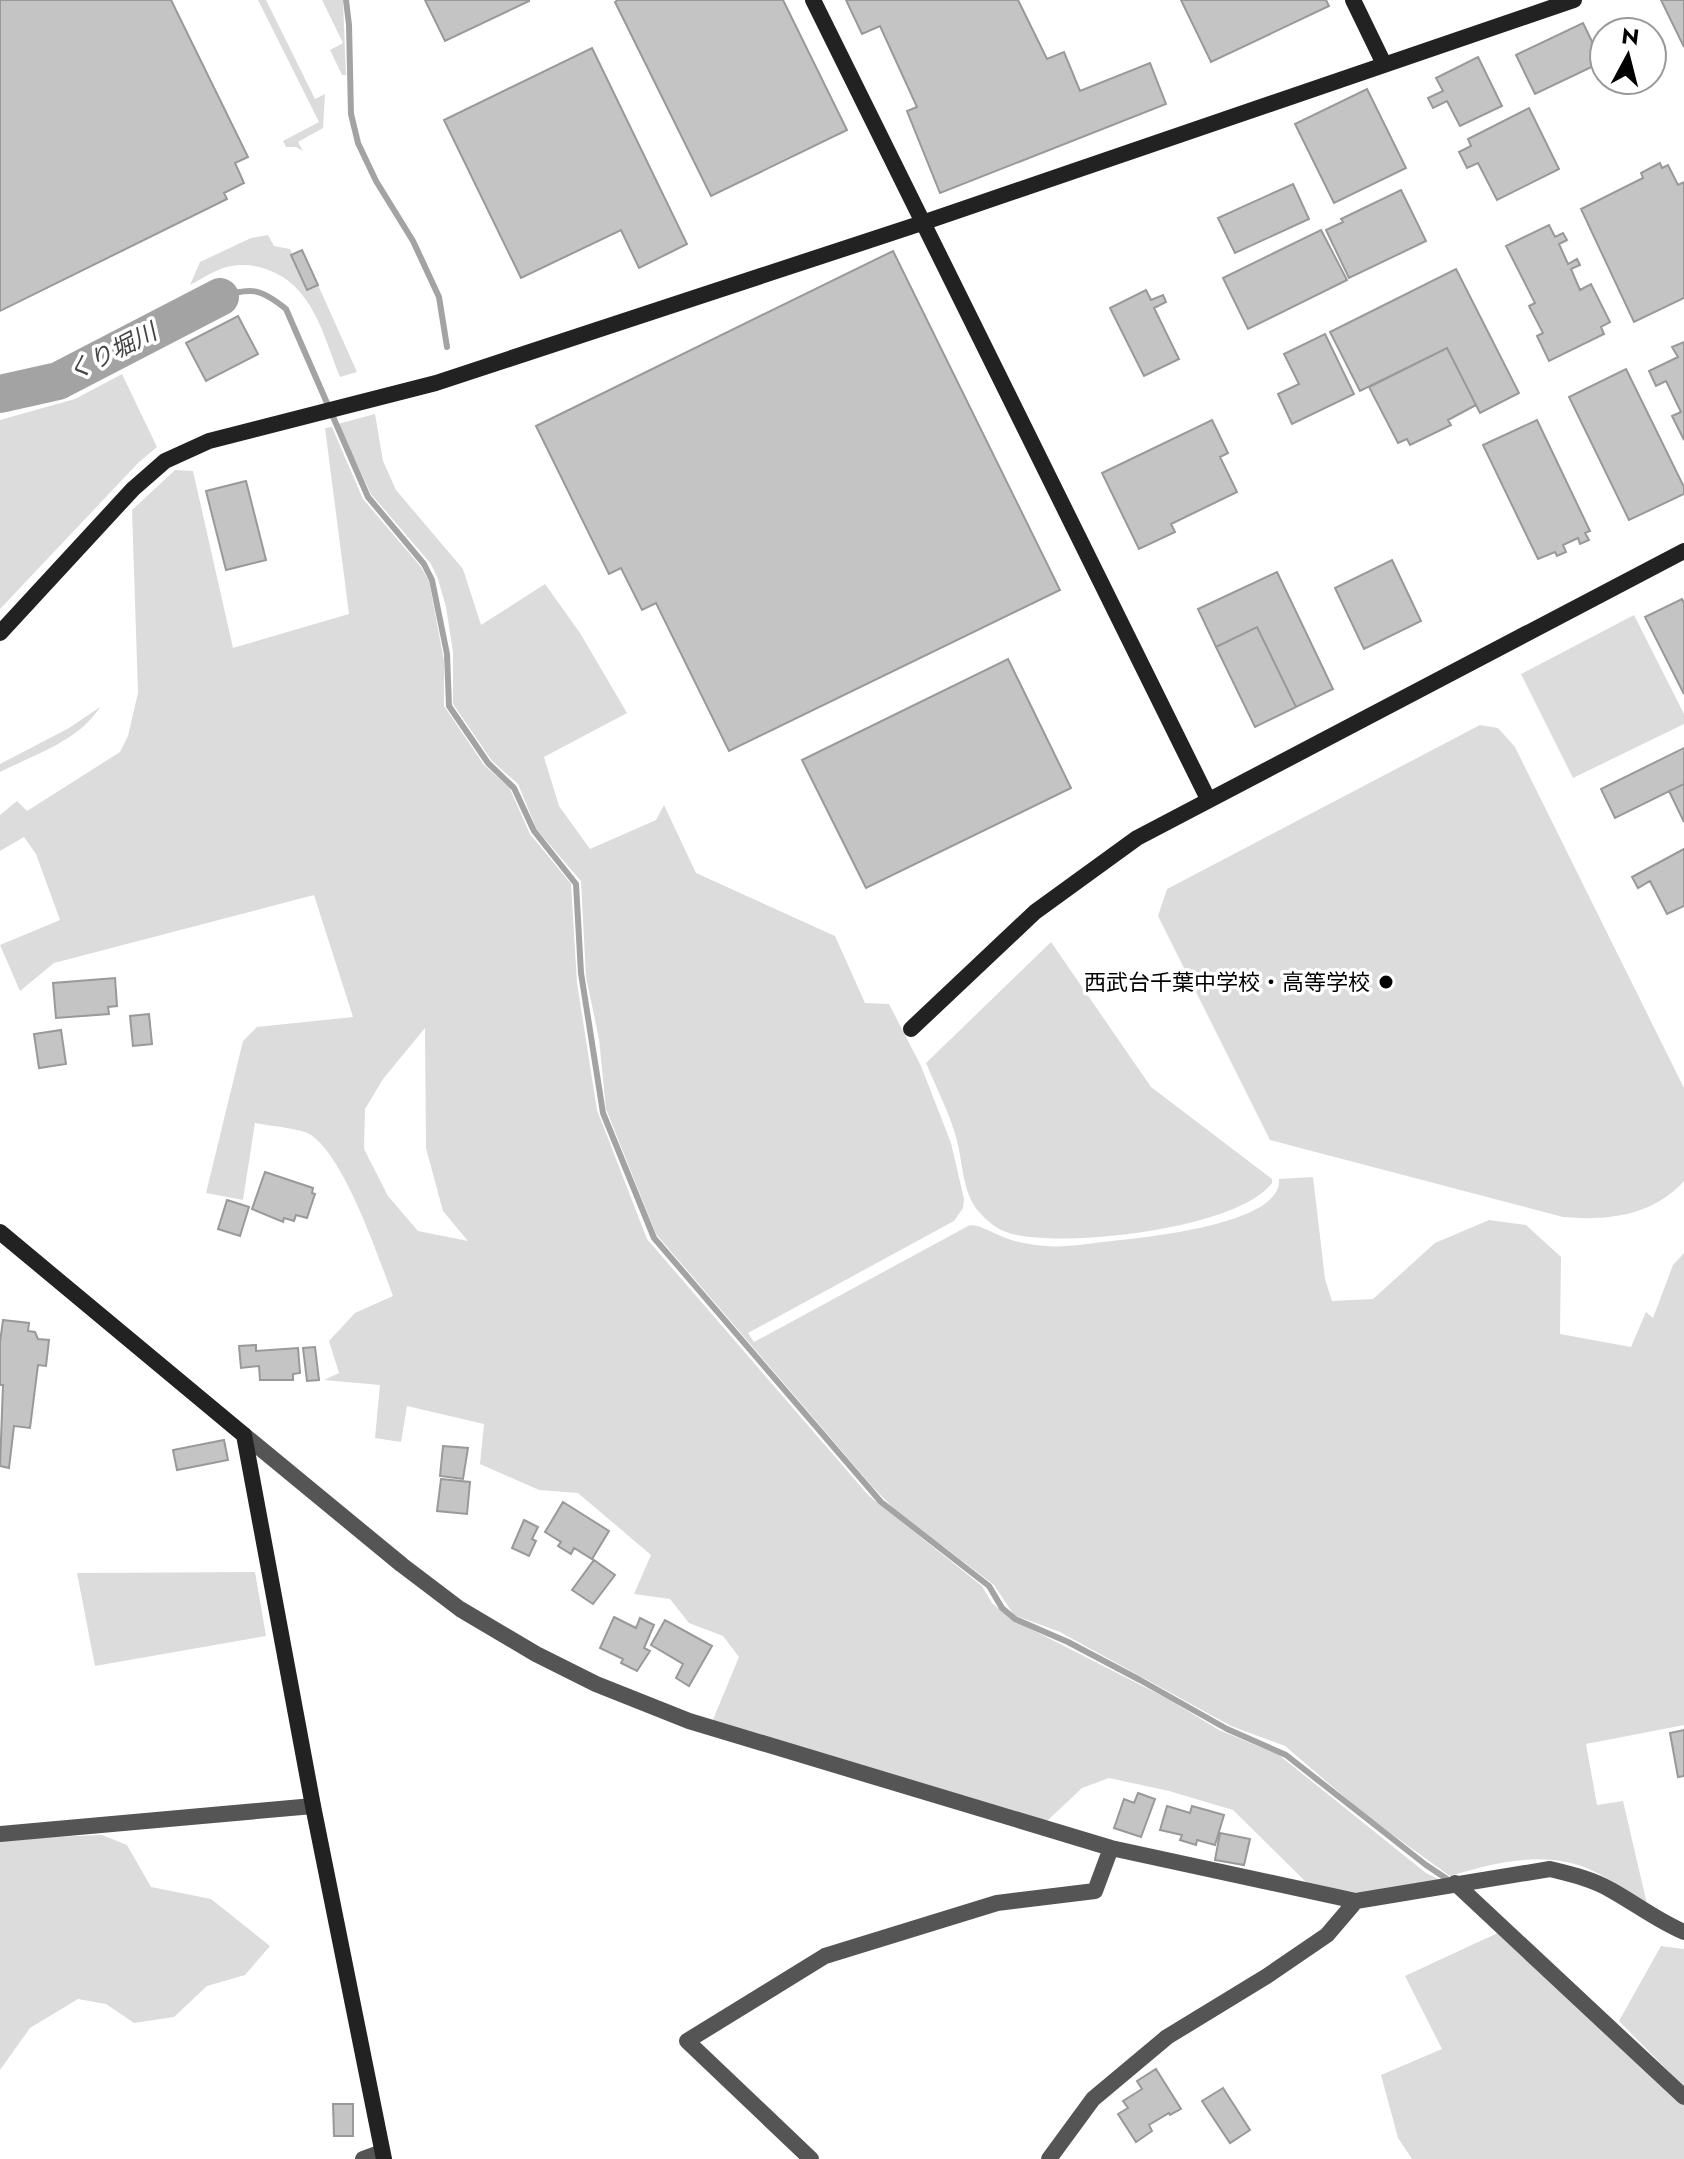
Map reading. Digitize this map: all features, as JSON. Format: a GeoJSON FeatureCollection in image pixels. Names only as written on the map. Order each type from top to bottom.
{"type":"FeatureCollection","features":[{"type":"Feature","properties":{"kind":"street"},"geometry":{"type":"LineString","coordinates":[[813,0],[1208,799]]}},
{"type":"Feature","properties":{"kind":"street"},"geometry":{"type":"LineString","coordinates":[[1353,0],[1384,64]]}},
{"type":"Feature","properties":{"kind":"street"},"geometry":{"type":"LineString","coordinates":[[0,633],[133,489],[165,461],[209,441],[436,383],[922,223],[1574,0]]}},
{"type":"Feature","properties":{"kind":"street"},"geometry":{"type":"LineString","coordinates":[[911,1029],[1035,912],[1137,838],[1684,551]]}},
{"type":"Feature","properties":{"kind":"street"},"geometry":{"type":"LineString","coordinates":[[0,1232],[402,1565],[460,1609],[536,1654],[596,1684],[689,1721],[1111,1848],[1356,1901],[1550,1869],[1608,1888],[1666,1925],[1684,1932]]}},
{"type":"Feature","properties":{"kind":"street"},"geometry":{"type":"LineString","coordinates":[[244,1435],[313,1806],[383,2156],[363,2159]]}},
{"type":"Feature","properties":{"kind":"street"},"geometry":{"type":"LineString","coordinates":[[0,1834],[313,1806]]}},
{"type":"Feature","properties":{"kind":"street"},"geometry":{"type":"LineString","coordinates":[[811,2159],[687,2041],[825,1956],[997,1903],[1095,1891],[1111,1848]]}},
{"type":"Feature","properties":{"kind":"street"},"geometry":{"type":"LineString","coordinates":[[1455,1883],[1684,2097]]}},
{"type":"Feature","properties":{"kind":"street"},"geometry":{"type":"LineString","coordinates":[[1049,2159],[1093,2099],[1167,2037],[1327,1935],[1356,1901]]}},
{"type":"Feature","properties":{"kind":"shaded area"},"geometry":{"type":"Polygon","coordinates":[[[258,0],[266,0],[315,99],[325,94],[323,128],[298,142],[303,151],[286,147],[283,141],[319,122],[258,0]]]}},
{"type":"Feature","properties":{"kind":"shaded area"},"geometry":{"type":"Polygon","coordinates":[[[322,0],[343,0],[346,75],[342,75],[330,50],[343,43],[322,0]]]}},
{"type":"Feature","properties":{"kind":"shaded area"},"geometry":{"type":"Polygon","coordinates":[[[268,235],[274,246],[290,249],[307,290],[318,285],[357,372],[340,377],[322,329],[306,299],[282,277],[261,267],[239,265],[219,270],[190,285],[200,262],[251,238],[268,235]]]}},
{"type":"Feature","properties":{"kind":"shaded area"},"geometry":{"type":"Polygon","coordinates":[[[122,374],[157,447],[139,462],[0,609],[0,420],[75,399],[122,374]]]}},
{"type":"Feature","properties":{"kind":"shaded area"},"geometry":{"type":"Polygon","coordinates":[[[375,414],[383,461],[396,490],[463,569],[481,625],[545,584],[580,633],[627,713],[544,757],[559,806],[590,849],[656,820],[664,805],[696,873],[835,936],[865,1003],[889,1004],[921,1066],[951,1143],[964,1199],[963,1208],[954,1221],[748,1333],[754,1342],[970,1225],[1013,1240],[1045,1246],[1070,1246],[1180,1232],[1236,1218],[1259,1208],[1274,1195],[1279,1179],[1313,1177],[1325,1279],[1332,1301],[1373,1299],[1435,1243],[1489,1220],[1526,1225],[1561,1257],[1560,1334],[1631,1347],[1646,1312],[1653,1318],[1673,1265],[1684,1253],[1684,1725],[1586,1744],[1597,1805],[1623,1801],[1647,1904],[1600,1874],[1576,1864],[1558,1861],[1504,1862],[1450,1876],[1368,1817],[1285,1746],[1231,1726],[1060,1632],[1014,1615],[994,1585],[894,1509],[871,1485],[656,1234],[606,1109],[599,1039],[586,977],[581,881],[537,830],[518,784],[492,761],[453,704],[453,652],[438,579],[431,564],[371,494],[338,424],[375,414]]]}},
{"type":"Feature","properties":{"kind":"shaded area"},"geometry":{"type":"Polygon","coordinates":[[[332,427],[363,499],[421,567],[429,581],[444,661],[444,706],[484,765],[509,787],[530,834],[571,884],[577,983],[597,1110],[647,1239],[869,1496],[982,1586],[992,1603],[1011,1619],[1168,1699],[1219,1730],[1279,1755],[1426,1873],[1440,1880],[1364,1893],[1328,1889],[1308,1884],[1233,1810],[1169,1791],[1109,1778],[1082,1788],[1047,1821],[712,1722],[739,1657],[723,1636],[689,1623],[670,1599],[634,1594],[651,1555],[578,1493],[539,1490],[480,1464],[484,1424],[407,1406],[401,1442],[375,1438],[380,1385],[324,1380],[339,1373],[329,1341],[355,1313],[393,1296],[359,1209],[324,1147],[306,1133],[255,1123],[243,1200],[206,1193],[243,1041],[257,1027],[353,1017],[314,895],[54,963],[20,991],[0,945],[60,920],[36,854],[24,837],[0,851],[0,815],[17,801],[27,811],[120,752],[128,736],[138,693],[132,510],[175,470],[193,471],[233,648],[349,614],[325,428],[332,427]],[[425,1028],[383,1079],[365,1109],[364,1149],[388,1196],[418,1231],[468,1241],[443,1211],[426,1148],[425,1028]]]}},
{"type":"Feature","properties":{"kind":"shaded area"},"geometry":{"type":"Polygon","coordinates":[[[1634,615],[1684,714],[1684,724],[1573,778],[1521,674],[1634,615]]]}},
{"type":"Feature","properties":{"kind":"shaded area"},"geometry":{"type":"Polygon","coordinates":[[[100,707],[69,738],[0,772],[0,764],[69,728],[100,707]]]}},
{"type":"Feature","properties":{"kind":"shaded area"},"geometry":{"type":"Polygon","coordinates":[[[1480,725],[1498,728],[1515,747],[1684,1088],[1684,1181],[1672,1193],[1644,1209],[1612,1217],[1563,1217],[1270,1140],[1158,916],[1167,889],[1480,725]]]}},
{"type":"Feature","properties":{"kind":"shaded area"},"geometry":{"type":"Polygon","coordinates":[[[1051,942],[1151,1087],[1272,1179],[1272,1183],[1253,1199],[1224,1212],[1188,1223],[1107,1236],[1034,1237],[1009,1233],[993,1225],[979,1212],[969,1196],[953,1128],[926,1063],[1051,942]]]}},
{"type":"Feature","properties":{"kind":"shaded area"},"geometry":{"type":"Polygon","coordinates":[[[255,1572],[266,1636],[95,1666],[77,1573],[255,1572]]]}},
{"type":"Feature","properties":{"kind":"shaded area"},"geometry":{"type":"Polygon","coordinates":[[[102,1835],[127,1845],[151,1887],[211,1899],[270,1946],[245,1975],[207,1986],[174,2017],[134,2023],[106,2004],[78,1999],[30,2028],[0,2070],[0,1839],[102,1835]]]}},
{"type":"Feature","properties":{"kind":"shaded area"},"geometry":{"type":"Polygon","coordinates":[[[1502,1931],[1684,2103],[1684,2159],[1412,2159],[1398,2138],[1381,2075],[1442,2049],[1405,1976],[1502,1931]]]}},
{"type":"Feature","properties":{"kind":"shaded area"},"geometry":{"type":"Polygon","coordinates":[[[1661,1946],[1684,1949],[1684,2087],[1619,2021],[1661,1946]]]}},
{"type":"Feature","properties":{"kind":"building"},"geometry":{"type":"Polygon","coordinates":[[[0,0],[171,0],[248,157],[235,163],[244,183],[224,193],[227,199],[0,311],[0,0]]]}},
{"type":"Feature","properties":{"kind":"building"},"geometry":{"type":"Polygon","coordinates":[[[425,0],[529,0],[529,1],[445,41],[425,0]]]}},
{"type":"Feature","properties":{"kind":"building"},"geometry":{"type":"Polygon","coordinates":[[[783,0],[847,130],[711,196],[615,2],[783,0]]]}},
{"type":"Feature","properties":{"kind":"building"},"geometry":{"type":"Polygon","coordinates":[[[846,0],[1018,0],[1047,59],[1064,52],[1080,91],[1150,63],[1166,104],[940,193],[907,111],[917,107],[880,26],[862,34],[846,0]]]}},
{"type":"Feature","properties":{"kind":"building"},"geometry":{"type":"Polygon","coordinates":[[[1181,0],[1326,0],[1329,6],[1211,62],[1181,0]]]}},
{"type":"Feature","properties":{"kind":"building"},"geometry":{"type":"Polygon","coordinates":[[[1661,0],[1684,0],[1684,47],[1661,0]]]}},
{"type":"Feature","properties":{"kind":"building"},"geometry":{"type":"Polygon","coordinates":[[[1583,23],[1588,33],[1588,69],[1535,94],[1516,55],[1583,23]]]}},
{"type":"Feature","properties":{"kind":"building"},"geometry":{"type":"Polygon","coordinates":[[[592,48],[687,244],[639,268],[621,230],[521,278],[444,120],[592,48]]]}},
{"type":"Feature","properties":{"kind":"building"},"geometry":{"type":"Polygon","coordinates":[[[1478,57],[1502,106],[1460,126],[1447,101],[1433,108],[1428,98],[1443,91],[1436,78],[1478,57]]]}},
{"type":"Feature","properties":{"kind":"building"},"geometry":{"type":"Polygon","coordinates":[[[1367,89],[1406,168],[1334,203],[1295,124],[1367,89]]]}},
{"type":"Feature","properties":{"kind":"building"},"geometry":{"type":"Polygon","coordinates":[[[1529,108],[1559,169],[1497,200],[1478,163],[1467,168],[1459,152],[1471,146],[1468,139],[1529,108]]]}},
{"type":"Feature","properties":{"kind":"building"},"geometry":{"type":"Polygon","coordinates":[[[1660,163],[1662,168],[1668,165],[1678,185],[1684,182],[1684,298],[1634,322],[1581,209],[1643,178],[1641,173],[1660,163]]]}},
{"type":"Feature","properties":{"kind":"building"},"geometry":{"type":"Polygon","coordinates":[[[1293,184],[1309,219],[1235,253],[1218,218],[1293,184]]]}},
{"type":"Feature","properties":{"kind":"building"},"geometry":{"type":"Polygon","coordinates":[[[1401,190],[1426,241],[1349,278],[1326,230],[1343,222],[1341,219],[1401,190]]]}},
{"type":"Feature","properties":{"kind":"building"},"geometry":{"type":"Polygon","coordinates":[[[1549,225],[1555,237],[1563,233],[1567,240],[1559,244],[1568,264],[1577,259],[1580,265],[1571,269],[1580,290],[1591,284],[1610,322],[1601,327],[1604,334],[1549,361],[1537,336],[1543,333],[1529,306],[1535,303],[1506,246],[1549,225]]]}},
{"type":"Feature","properties":{"kind":"building"},"geometry":{"type":"Polygon","coordinates":[[[1321,230],[1347,280],[1248,329],[1223,278],[1321,230]]]}},
{"type":"Feature","properties":{"kind":"building"},"geometry":{"type":"Polygon","coordinates":[[[302,250],[318,285],[307,290],[291,255],[302,250]]]}},
{"type":"Feature","properties":{"kind":"building"},"geometry":{"type":"Polygon","coordinates":[[[893,251],[1060,590],[729,751],[656,603],[642,610],[621,568],[609,574],[536,426],[893,251]]]}},
{"type":"Feature","properties":{"kind":"building"},"geometry":{"type":"Polygon","coordinates":[[[1456,269],[1519,393],[1480,413],[1447,348],[1360,391],[1330,332],[1456,269]]]}},
{"type":"Feature","properties":{"kind":"building"},"geometry":{"type":"Polygon","coordinates":[[[1146,290],[1151,300],[1163,295],[1166,302],[1154,308],[1179,359],[1144,376],[1110,308],[1146,290]]]}},
{"type":"Feature","properties":{"kind":"building"},"geometry":{"type":"Polygon","coordinates":[[[238,316],[258,354],[206,381],[186,343],[238,316]]]}},
{"type":"Feature","properties":{"kind":"building"},"geometry":{"type":"Polygon","coordinates":[[[1325,334],[1354,394],[1292,424],[1278,394],[1299,384],[1284,354],[1325,334]]]}},
{"type":"Feature","properties":{"kind":"building"},"geometry":{"type":"Polygon","coordinates":[[[1684,342],[1684,440],[1672,416],[1681,412],[1666,381],[1656,386],[1649,371],[1678,357],[1672,347],[1684,342]]]}},
{"type":"Feature","properties":{"kind":"building"},"geometry":{"type":"Polygon","coordinates":[[[1447,348],[1476,405],[1448,420],[1451,425],[1410,445],[1407,439],[1398,443],[1369,387],[1447,348]]]}},
{"type":"Feature","properties":{"kind":"building"},"geometry":{"type":"Polygon","coordinates":[[[1626,369],[1684,487],[1684,494],[1629,520],[1569,397],[1626,369]]]}},
{"type":"Feature","properties":{"kind":"building"},"geometry":{"type":"Polygon","coordinates":[[[1212,420],[1228,453],[1220,457],[1237,492],[1171,524],[1175,532],[1139,549],[1102,473],[1212,420]]]}},
{"type":"Feature","properties":{"kind":"building"},"geometry":{"type":"Polygon","coordinates":[[[1537,420],[1590,531],[1585,533],[1589,540],[1580,544],[1578,538],[1563,545],[1566,552],[1557,556],[1555,552],[1538,559],[1483,445],[1537,420]]]}},
{"type":"Feature","properties":{"kind":"building"},"geometry":{"type":"Polygon","coordinates":[[[246,481],[266,560],[226,570],[206,491],[246,481]]]}},
{"type":"Feature","properties":{"kind":"building"},"geometry":{"type":"Polygon","coordinates":[[[1392,560],[1421,621],[1364,649],[1335,588],[1392,560]]]}},
{"type":"Feature","properties":{"kind":"building"},"geometry":{"type":"Polygon","coordinates":[[[1277,572],[1333,689],[1296,707],[1257,627],[1216,647],[1198,609],[1277,572]]]}},
{"type":"Feature","properties":{"kind":"building"},"geometry":{"type":"Polygon","coordinates":[[[1682,599],[1684,603],[1684,694],[1645,617],[1682,599]]]}},
{"type":"Feature","properties":{"kind":"building"},"geometry":{"type":"Polygon","coordinates":[[[1257,627],[1296,707],[1255,727],[1216,647],[1257,627]]]}},
{"type":"Feature","properties":{"kind":"building"},"geometry":{"type":"Polygon","coordinates":[[[1008,659],[1071,788],[866,888],[802,760],[1008,659]]]}},
{"type":"Feature","properties":{"kind":"building"},"geometry":{"type":"Polygon","coordinates":[[[1684,748],[1684,784],[1615,818],[1601,789],[1684,748]]]}},
{"type":"Feature","properties":{"kind":"building"},"geometry":{"type":"Polygon","coordinates":[[[1684,784],[1684,822],[1669,791],[1684,784]]]}},
{"type":"Feature","properties":{"kind":"building"},"geometry":{"type":"Polygon","coordinates":[[[1684,849],[1684,906],[1667,914],[1650,881],[1638,888],[1632,877],[1684,849]]]}},
{"type":"Feature","properties":{"kind":"building"},"geometry":{"type":"Polygon","coordinates":[[[115,978],[117,1006],[108,1007],[109,1014],[56,1018],[53,983],[115,978]]]}},
{"type":"Feature","properties":{"kind":"building"},"geometry":{"type":"Polygon","coordinates":[[[149,1014],[152,1044],[133,1046],[130,1016],[149,1014]]]}},
{"type":"Feature","properties":{"kind":"building"},"geometry":{"type":"Polygon","coordinates":[[[61,1030],[66,1064],[39,1068],[34,1034],[61,1030]]]}},
{"type":"Feature","properties":{"kind":"building"},"geometry":{"type":"Polygon","coordinates":[[[265,1172],[313,1188],[312,1193],[315,1194],[307,1218],[296,1215],[294,1221],[284,1218],[283,1222],[252,1209],[265,1172]]]}},
{"type":"Feature","properties":{"kind":"building"},"geometry":{"type":"Polygon","coordinates":[[[227,1200],[249,1207],[240,1236],[218,1229],[227,1200]]]}},
{"type":"Feature","properties":{"kind":"building"},"geometry":{"type":"Polygon","coordinates":[[[3,1320],[29,1323],[28,1331],[35,1332],[38,1339],[49,1340],[46,1366],[38,1365],[30,1428],[14,1426],[9,1468],[0,1466],[3,1385],[0,1385],[0,1342],[3,1320]]]}},
{"type":"Feature","properties":{"kind":"building"},"geometry":{"type":"Polygon","coordinates":[[[256,1345],[256,1351],[298,1348],[300,1373],[293,1374],[293,1380],[260,1380],[259,1366],[241,1368],[239,1346],[256,1345]]]}},
{"type":"Feature","properties":{"kind":"building"},"geometry":{"type":"Polygon","coordinates":[[[315,1347],[319,1380],[307,1381],[303,1348],[315,1347]]]}},
{"type":"Feature","properties":{"kind":"building"},"geometry":{"type":"Polygon","coordinates":[[[224,1440],[228,1460],[177,1470],[173,1450],[224,1440]]]}},
{"type":"Feature","properties":{"kind":"building"},"geometry":{"type":"Polygon","coordinates":[[[443,1446],[468,1448],[463,1479],[440,1476],[443,1446]]]}},
{"type":"Feature","properties":{"kind":"building"},"geometry":{"type":"Polygon","coordinates":[[[441,1479],[470,1482],[467,1514],[437,1511],[441,1479]]]}},
{"type":"Feature","properties":{"kind":"building"},"geometry":{"type":"Polygon","coordinates":[[[563,1502],[609,1531],[592,1559],[574,1548],[571,1554],[558,1546],[561,1542],[545,1532],[563,1502]]]}},
{"type":"Feature","properties":{"kind":"building"},"geometry":{"type":"Polygon","coordinates":[[[524,1520],[538,1527],[529,1556],[512,1548],[524,1520]]]}},
{"type":"Feature","properties":{"kind":"building"},"geometry":{"type":"Polygon","coordinates":[[[594,1560],[615,1575],[593,1604],[572,1590],[594,1560]]]}},
{"type":"Feature","properties":{"kind":"building"},"geometry":{"type":"Polygon","coordinates":[[[614,1617],[636,1628],[640,1618],[654,1625],[644,1648],[650,1651],[637,1671],[621,1663],[623,1659],[600,1648],[614,1617]]]}},
{"type":"Feature","properties":{"kind":"building"},"geometry":{"type":"Polygon","coordinates":[[[665,1620],[712,1646],[689,1686],[676,1678],[683,1664],[651,1645],[665,1620]]]}},
{"type":"Feature","properties":{"kind":"building"},"geometry":{"type":"Polygon","coordinates":[[[1684,1730],[1684,1776],[1678,1777],[1670,1733],[1684,1730]]]}},
{"type":"Feature","properties":{"kind":"building"},"geometry":{"type":"Polygon","coordinates":[[[1138,1793],[1155,1799],[1141,1837],[1114,1828],[1124,1799],[1134,1803],[1138,1793]]]}},
{"type":"Feature","properties":{"kind":"building"},"geometry":{"type":"Polygon","coordinates":[[[1167,1806],[1190,1813],[1192,1806],[1224,1815],[1215,1845],[1197,1840],[1196,1845],[1180,1840],[1182,1835],[1160,1830],[1167,1806]]]}},
{"type":"Feature","properties":{"kind":"building"},"geometry":{"type":"Polygon","coordinates":[[[1220,1833],[1250,1839],[1244,1865],[1215,1860],[1220,1833]]]}},
{"type":"Feature","properties":{"kind":"building"},"geometry":{"type":"Polygon","coordinates":[[[1156,2069],[1181,2109],[1149,2125],[1152,2131],[1136,2142],[1118,2114],[1128,2108],[1123,2101],[1142,2089],[1137,2081],[1156,2069]]]}},
{"type":"Feature","properties":{"kind":"building"},"geometry":{"type":"Polygon","coordinates":[[[1223,2088],[1250,2130],[1230,2143],[1202,2101],[1223,2088]]]}},
{"type":"Feature","properties":{"kind":"building"},"geometry":{"type":"Polygon","coordinates":[[[333,2104],[353,2104],[353,2136],[334,2136],[333,2104]]]}},
{"type":"Feature","properties":{"kind":"waterway"},"geometry":{"type":"LineString","coordinates":[[346,0],[351,114],[358,143],[376,181],[413,241],[439,297],[447,347]]}},
{"type":"Feature","properties":{"kind":"waterway"},"geometry":{"type":"LineString","coordinates":[[220,297],[255,291],[286,309],[368,497],[424,564],[432,580],[447,654],[449,706],[488,763],[514,788],[534,831],[576,884],[581,973],[603,1113],[654,1238],[881,1502],[989,1586],[1002,1608],[1015,1619],[1068,1642],[1227,1729],[1286,1755],[1450,1881]]}},
{"type":"Feature","properties":{"kind":"waterway","name":"くり堀川"},"geometry":{"type":"LineString","coordinates":[[0,394],[58,381],[220,297]]}},
{"type":"Feature","properties":{"kind":"place","name":"西武台千葉中学校・高等学校"},"geometry":{"type":"Point","coordinates":[1386,982]}}]}
